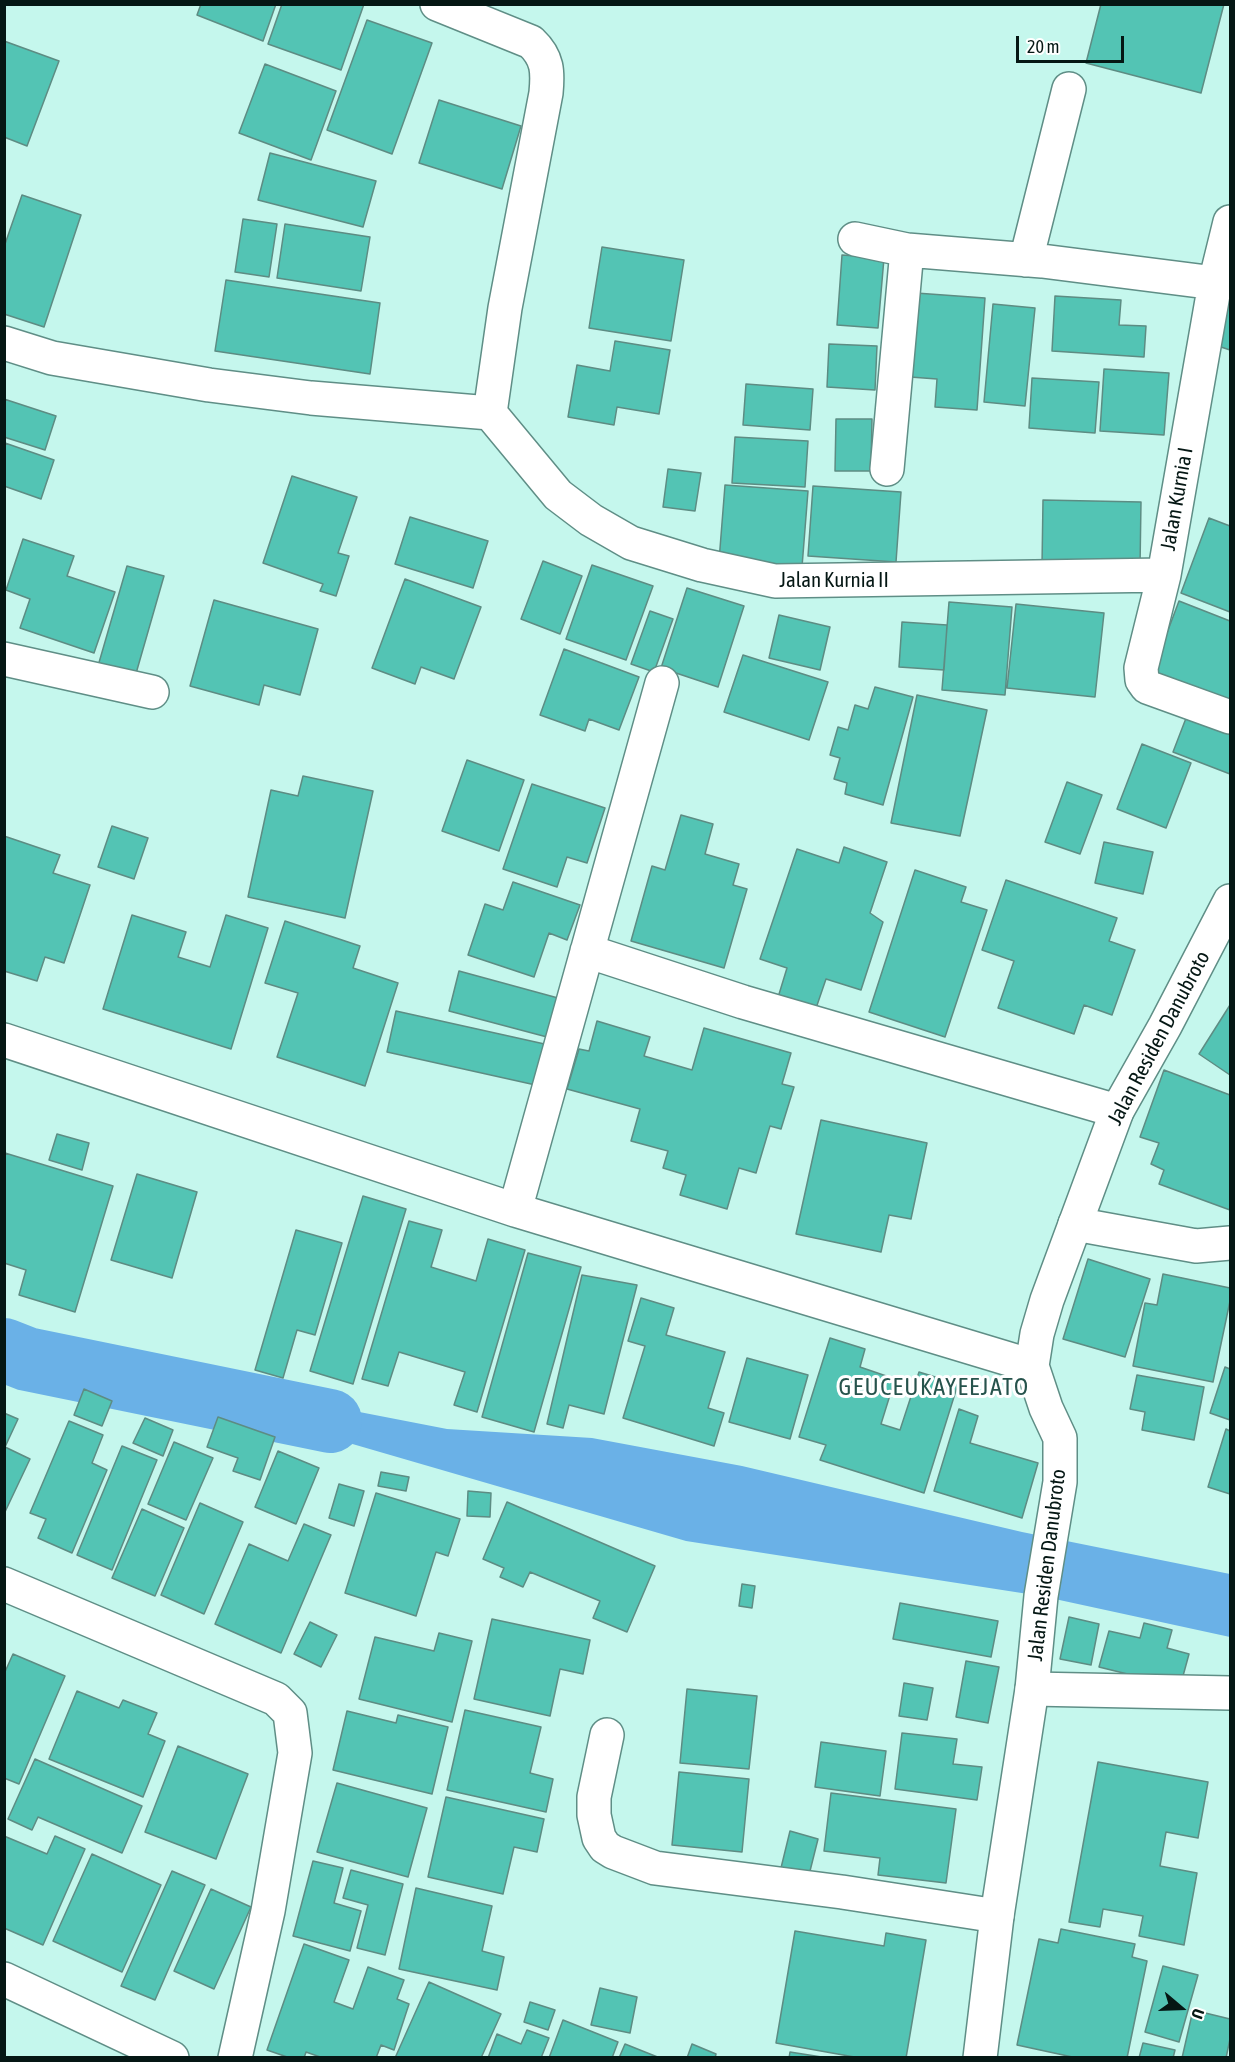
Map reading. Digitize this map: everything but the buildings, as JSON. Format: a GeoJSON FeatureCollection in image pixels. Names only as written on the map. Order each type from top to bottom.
{"type":"FeatureCollection","features":[{"type":"Feature","properties":{"kind":"street"},"geometry":{"type":"LineString","coordinates":[[4,343],[52,357],[209,385],[311,398],[490,413],[505,308],[546,93],[547,64],[540,51],[531,42],[437,4]]}},
{"type":"Feature","properties":{"kind":"street"},"geometry":{"type":"LineString","coordinates":[[1026,260],[1069,89]]}},
{"type":"Feature","properties":{"kind":"street","name":"Jalan Kurnia I"},"geometry":{"type":"LineString","coordinates":[[1230,222],[1215,283],[1164,575],[1141,668],[1142,680],[1147,687],[1230,717]]}},
{"type":"Feature","properties":{"kind":"street"},"geometry":{"type":"LineString","coordinates":[[855,239],[907,250],[1026,260],[1215,283]]}},
{"type":"Feature","properties":{"kind":"street"},"geometry":{"type":"LineString","coordinates":[[887,469],[907,250]]}},
{"type":"Feature","properties":{"kind":"street","name":"Jalan Kurnia II"},"geometry":{"type":"LineString","coordinates":[[490,413],[558,495],[591,520],[631,543],[702,565],[776,581],[1164,575]]}},
{"type":"Feature","properties":{"kind":"street"},"geometry":{"type":"LineString","coordinates":[[4,659],[152,692]]}},
{"type":"Feature","properties":{"kind":"street"},"geometry":{"type":"LineString","coordinates":[[515,1210],[662,683]]}},
{"type":"Feature","properties":{"kind":"street","name":"Jalan Residen Danubroto"},"geometry":{"type":"LineString","coordinates":[[980,2058],[997,1916],[1032,1689],[1041,1596],[1060,1482],[1060,1438],[1046,1408],[1032,1366],[1037,1334],[1047,1300],[1117,1111],[1165,1026],[1230,901]]}},
{"type":"Feature","properties":{"kind":"street"},"geometry":{"type":"LineString","coordinates":[[587,951],[743,1002],[1117,1111]]}},
{"type":"Feature","properties":{"kind":"street"},"geometry":{"type":"LineString","coordinates":[[4,1040],[515,1210],[1032,1366]]}},
{"type":"Feature","properties":{"kind":"street"},"geometry":{"type":"LineString","coordinates":[[1076,1224],[1196,1246],[1230,1243]]}},
{"type":"Feature","properties":{"kind":"street"},"geometry":{"type":"LineString","coordinates":[[4,1584],[276,1699],[290,1713],[296,1753],[268,1911],[235,2058]]}},
{"type":"Feature","properties":{"kind":"street"},"geometry":{"type":"LineString","coordinates":[[1032,1689],[1230,1694]]}},
{"type":"Feature","properties":{"kind":"street"},"geometry":{"type":"LineString","coordinates":[[607,1735],[594,1797],[594,1815],[599,1838],[605,1847],[613,1852],[655,1868],[842,1892],[997,1916]]}},
{"type":"Feature","properties":{"kind":"street"},"geometry":{"type":"LineString","coordinates":[[4,1979],[172,2058]]}},
{"type":"Feature","properties":{"kind":"water"},"geometry":{"type":"Polygon","coordinates":[[[246,1390],[447,1429],[592,1438],[742,1466],[1022,1532],[1230,1574],[1230,1637],[1041,1596],[686,1541],[239,1411],[246,1390]]]}},
{"type":"Feature","properties":{"kind":"waterway"},"geometry":{"type":"LineString","coordinates":[[4,1350],[27,1359],[330,1421]]}},
{"type":"Feature","properties":{"kind":"district","name":"GEUCEUKAYEEJATO"},"geometry":{"type":"Point","coordinates":[934,1387]}}]}
